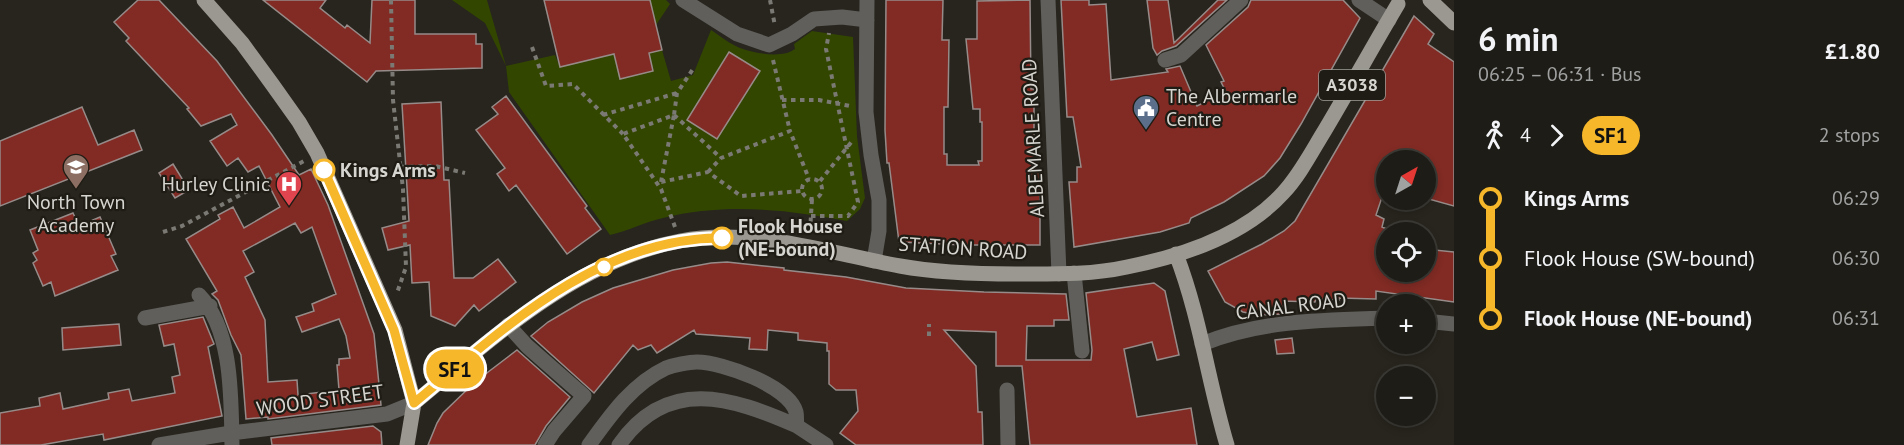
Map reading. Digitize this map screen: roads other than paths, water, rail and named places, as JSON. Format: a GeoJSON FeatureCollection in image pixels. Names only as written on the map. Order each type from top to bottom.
{"type":"FeatureCollection","features":[{"type":"Feature","properties":{"kind":"main road"},"geometry":{"type":"LineString","coordinates":[[204,0],[242,43],[299,122],[317,153],[394,330],[414,403],[407,445]]}},
{"type":"Feature","properties":{"kind":"main road","name":"STATION ROAD"},"geometry":{"type":"LineString","coordinates":[[414,403],[508,325],[588,274],[634,254],[679,241],[704,238],[756,239],[805,245],[931,271],[987,274],[1067,273],[1125,268],[1176,254],[1223,237],[1266,209],[1286,190],[1333,117],[1398,4]]}},
{"type":"Feature","properties":{"kind":"main road"},"geometry":{"type":"LineString","coordinates":[[1436,5],[1454,22]]}},
{"type":"Feature","properties":{"kind":"main road"},"geometry":{"type":"LineString","coordinates":[[1176,254],[1195,309],[1227,445]]}},
{"type":"Feature","properties":{"kind":"street"},"geometry":{"type":"LineString","coordinates":[[683,0],[737,34],[773,43],[792,34],[814,19],[867,20]]}},
{"type":"Feature","properties":{"kind":"street"},"geometry":{"type":"LineString","coordinates":[[867,0],[867,126],[879,200],[879,231],[874,261]]}},
{"type":"Feature","properties":{"kind":"street","name":"ALBEMARLE ROAD"},"geometry":{"type":"LineString","coordinates":[[1048,0],[1067,273],[1082,351]]}},
{"type":"Feature","properties":{"kind":"street"},"geometry":{"type":"LineString","coordinates":[[1166,60],[1181,55],[1241,0]]}},
{"type":"Feature","properties":{"kind":"street"},"geometry":{"type":"LineString","coordinates":[[1359,0],[1389,20]]}},
{"type":"Feature","properties":{"kind":"street","name":"WOOD STREET"},"geometry":{"type":"LineString","coordinates":[[144,318],[205,301],[220,330],[230,385],[232,439]]}},
{"type":"Feature","properties":{"kind":"street","name":"CANAL ROAD"},"geometry":{"type":"LineString","coordinates":[[1202,344],[1249,329],[1335,320],[1376,318]]}},
{"type":"Feature","properties":{"kind":"street"},"geometry":{"type":"LineString","coordinates":[[1436,322],[1454,324]]}},
{"type":"Feature","properties":{"kind":"street"},"geometry":{"type":"LineString","coordinates":[[508,325],[526,346],[584,396],[545,445]]}},
{"type":"Feature","properties":{"kind":"street"},"geometry":{"type":"LineString","coordinates":[[589,445],[611,414],[641,383],[668,368],[698,362],[735,370],[784,394],[796,411],[797,426]]}},
{"type":"Feature","properties":{"kind":"street"},"geometry":{"type":"LineString","coordinates":[[1007,390],[1008,445]]}},
{"type":"Feature","properties":{"kind":"street"},"geometry":{"type":"LineString","coordinates":[[619,445],[639,421],[666,404],[694,399],[723,400],[764,411],[797,426],[826,445]]}},
{"type":"Feature","properties":{"kind":"street","name":"WOOD STREET"},"geometry":{"type":"LineString","coordinates":[[159,445],[232,439],[387,414],[414,403]]}},
{"type":"Feature","properties":{"kind":"place","name":"The Albermarle Centre"},"geometry":{"type":"Point","coordinates":[1146,131]}},
{"type":"Feature","properties":{"kind":"place","name":"Kings Arms"},"geometry":{"type":"Point","coordinates":[324,170]}},
{"type":"Feature","properties":{"kind":"place","name":"North Town Academy"},"geometry":{"type":"Point","coordinates":[76,190]}},
{"type":"Feature","properties":{"kind":"place","name":"Hurley Clinic"},"geometry":{"type":"Point","coordinates":[289,207]}},
{"type":"Feature","properties":{"kind":"place","name":"Flook House (NE-bound)"},"geometry":{"type":"Point","coordinates":[722,238]}}]}
